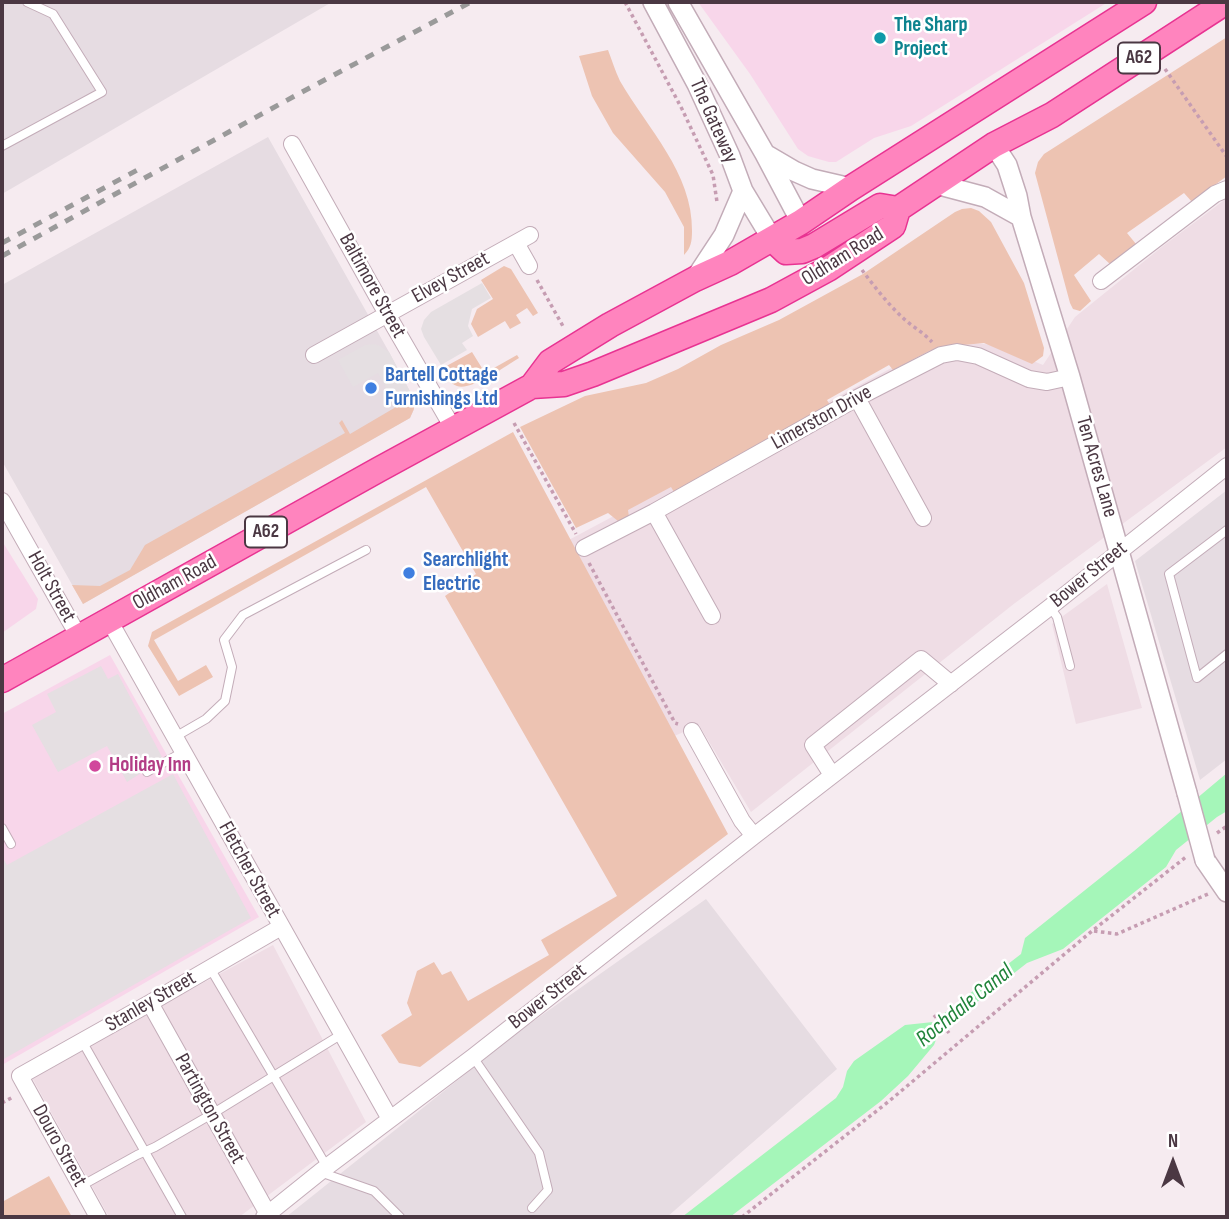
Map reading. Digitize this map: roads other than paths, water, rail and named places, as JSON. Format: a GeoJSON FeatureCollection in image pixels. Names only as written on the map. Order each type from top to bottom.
{"type":"FeatureCollection","features":[{"type":"Feature","properties":{"kind":"highway","name":"Oldham Road"},"geometry":{"type":"LineString","coordinates":[[532,386],[550,362],[610,325],[772,240],[1144,2]]}},
{"type":"Feature","properties":{"kind":"highway","name":"Oldham Road"},"geometry":{"type":"LineString","coordinates":[[2,680],[532,386],[564,384],[593,374],[771,300],[828,269],[893,226],[898,209],[994,145],[1052,115],[1226,2]]}},
{"type":"Feature","properties":{"kind":"highway"},"geometry":{"type":"LineString","coordinates":[[972,111],[994,145]]}},
{"type":"Feature","properties":{"kind":"highway"},"geometry":{"type":"LineString","coordinates":[[772,240],[786,252],[802,251],[880,206],[898,209]]}},
{"type":"Feature","properties":{"kind":"highway"},"geometry":{"type":"LineString","coordinates":[[801,222],[828,269]]}},
{"type":"Feature","properties":{"kind":"street","name":"The Gateway"},"geometry":{"type":"LineString","coordinates":[[653,2],[697,84],[743,191],[772,240]]}},
{"type":"Feature","properties":{"kind":"street","name":"The Gateway"},"geometry":{"type":"LineString","coordinates":[[678,2],[801,222]]}},
{"type":"Feature","properties":{"kind":"street","name":"Baltimore Street"},"geometry":{"type":"LineString","coordinates":[[292,144],[453,428]]}},
{"type":"Feature","properties":{"kind":"street","name":"Ten Acres Lane"},"geometry":{"type":"LineString","coordinates":[[994,145],[1007,165],[1017,196],[1120,551],[1187,793],[1196,859],[1226,890]]}},
{"type":"Feature","properties":{"kind":"street"},"geometry":{"type":"LineString","coordinates":[[765,154],[813,179],[851,188]]}},
{"type":"Feature","properties":{"kind":"street"},"geometry":{"type":"LineString","coordinates":[[936,184],[985,197],[1021,217]]}},
{"type":"Feature","properties":{"kind":"street"},"geometry":{"type":"LineString","coordinates":[[1101,281],[1215,194],[1227,188]]}},
{"type":"Feature","properties":{"kind":"street"},"geometry":{"type":"LineString","coordinates":[[695,279],[719,242],[743,191]]}},
{"type":"Feature","properties":{"kind":"street","name":"Elvey Street"},"geometry":{"type":"LineString","coordinates":[[314,355],[523,239],[529,266]]}},
{"type":"Feature","properties":{"kind":"street","name":"Limerston Drive"},"geometry":{"type":"LineString","coordinates":[[584,548],[654,512],[857,398],[941,355],[957,352],[978,356],[1029,379],[1046,382],[1070,377]]}},
{"type":"Feature","properties":{"kind":"street"},"geometry":{"type":"LineString","coordinates":[[857,398],[923,518]]}},
{"type":"Feature","properties":{"kind":"street","name":"Bower Street"},"geometry":{"type":"LineString","coordinates":[[266,1216],[1225,472]]}},
{"type":"Feature","properties":{"kind":"street","name":"Holt Street"},"geometry":{"type":"LineString","coordinates":[[2,501],[79,636]]}},
{"type":"Feature","properties":{"kind":"street"},"geometry":{"type":"LineString","coordinates":[[654,512],[712,616]]}},
{"type":"Feature","properties":{"kind":"street","name":"Fletcher Street"},"geometry":{"type":"LineString","coordinates":[[109,620],[390,1119]]}},
{"type":"Feature","properties":{"kind":"street"},"geometry":{"type":"LineString","coordinates":[[832,775],[813,745],[921,659],[951,684]]}},
{"type":"Feature","properties":{"kind":"street"},"geometry":{"type":"LineString","coordinates":[[692,731],[742,821],[754,836]]}},
{"type":"Feature","properties":{"kind":"street","name":"Stanley Street"},"geometry":{"type":"LineString","coordinates":[[20,1076],[281,927]]}},
{"type":"Feature","properties":{"kind":"street","name":"Partington Street"},"geometry":{"type":"LineString","coordinates":[[150,1003],[266,1216]]}},
{"type":"Feature","properties":{"kind":"street","name":"Douro Street"},"geometry":{"type":"LineString","coordinates":[[20,1076],[98,1217]]}},
{"type":"Feature","properties":{"kind":"lane"},"geometry":{"type":"LineString","coordinates":[[2,146],[102,92],[52,14],[27,2]]}},
{"type":"Feature","properties":{"kind":"lane"},"geometry":{"type":"LineString","coordinates":[[1227,530],[1169,574],[1197,678],[1227,654]]}},
{"type":"Feature","properties":{"kind":"lane"},"geometry":{"type":"LineString","coordinates":[[176,737],[206,719],[225,701],[232,667],[223,640],[243,615],[366,550]]}},
{"type":"Feature","properties":{"kind":"lane"},"geometry":{"type":"LineString","coordinates":[[1050,607],[1057,617],[1070,666]]}},
{"type":"Feature","properties":{"kind":"lane"},"geometry":{"type":"LineString","coordinates":[[147,772],[183,752]]}},
{"type":"Feature","properties":{"kind":"lane"},"geometry":{"type":"LineString","coordinates":[[2,828],[11,844]]}},
{"type":"Feature","properties":{"kind":"lane"},"geometry":{"type":"LineString","coordinates":[[210,968],[273,1076],[323,1170],[374,1191],[400,1217]]}},
{"type":"Feature","properties":{"kind":"lane"},"geometry":{"type":"LineString","coordinates":[[81,1186],[212,1114],[342,1034]]}},
{"type":"Feature","properties":{"kind":"lane"},"geometry":{"type":"LineString","coordinates":[[82,1041],[182,1217]]}},
{"type":"Feature","properties":{"kind":"lane"},"geometry":{"type":"LineString","coordinates":[[473,1056],[539,1153],[548,1190],[531,1208]]}},
{"type":"Feature","properties":{"kind":"water","name":"Rochdale Canal"},"geometry":{"type":"Polygon","coordinates":[[[1227,773],[1227,811],[1176,850],[1166,867],[1063,949],[1027,963],[939,1032],[934,1045],[908,1076],[881,1101],[730,1217],[682,1217],[836,1098],[854,1061],[905,1025],[933,1022],[1021,954],[1025,938],[1227,773]]]}},
{"type":"Feature","properties":{"kind":"railway"},"geometry":{"type":"LineString","coordinates":[[2,256],[471,2]]}},
{"type":"Feature","properties":{"kind":"railway"},"geometry":{"type":"LineString","coordinates":[[2,243],[141,168]]}},
{"type":"Feature","properties":{"kind":"place","name":"The Sharp Project"},"geometry":{"type":"Point","coordinates":[880,38]}},
{"type":"Feature","properties":{"kind":"place","name":"Bartell Cottage Furnishings Ltd"},"geometry":{"type":"Point","coordinates":[371,388]}},
{"type":"Feature","properties":{"kind":"place","name":"Searchlight Electric"},"geometry":{"type":"Point","coordinates":[409,573]}},
{"type":"Feature","properties":{"kind":"place","name":"Holiday Inn"},"geometry":{"type":"Point","coordinates":[95,766]}}]}
